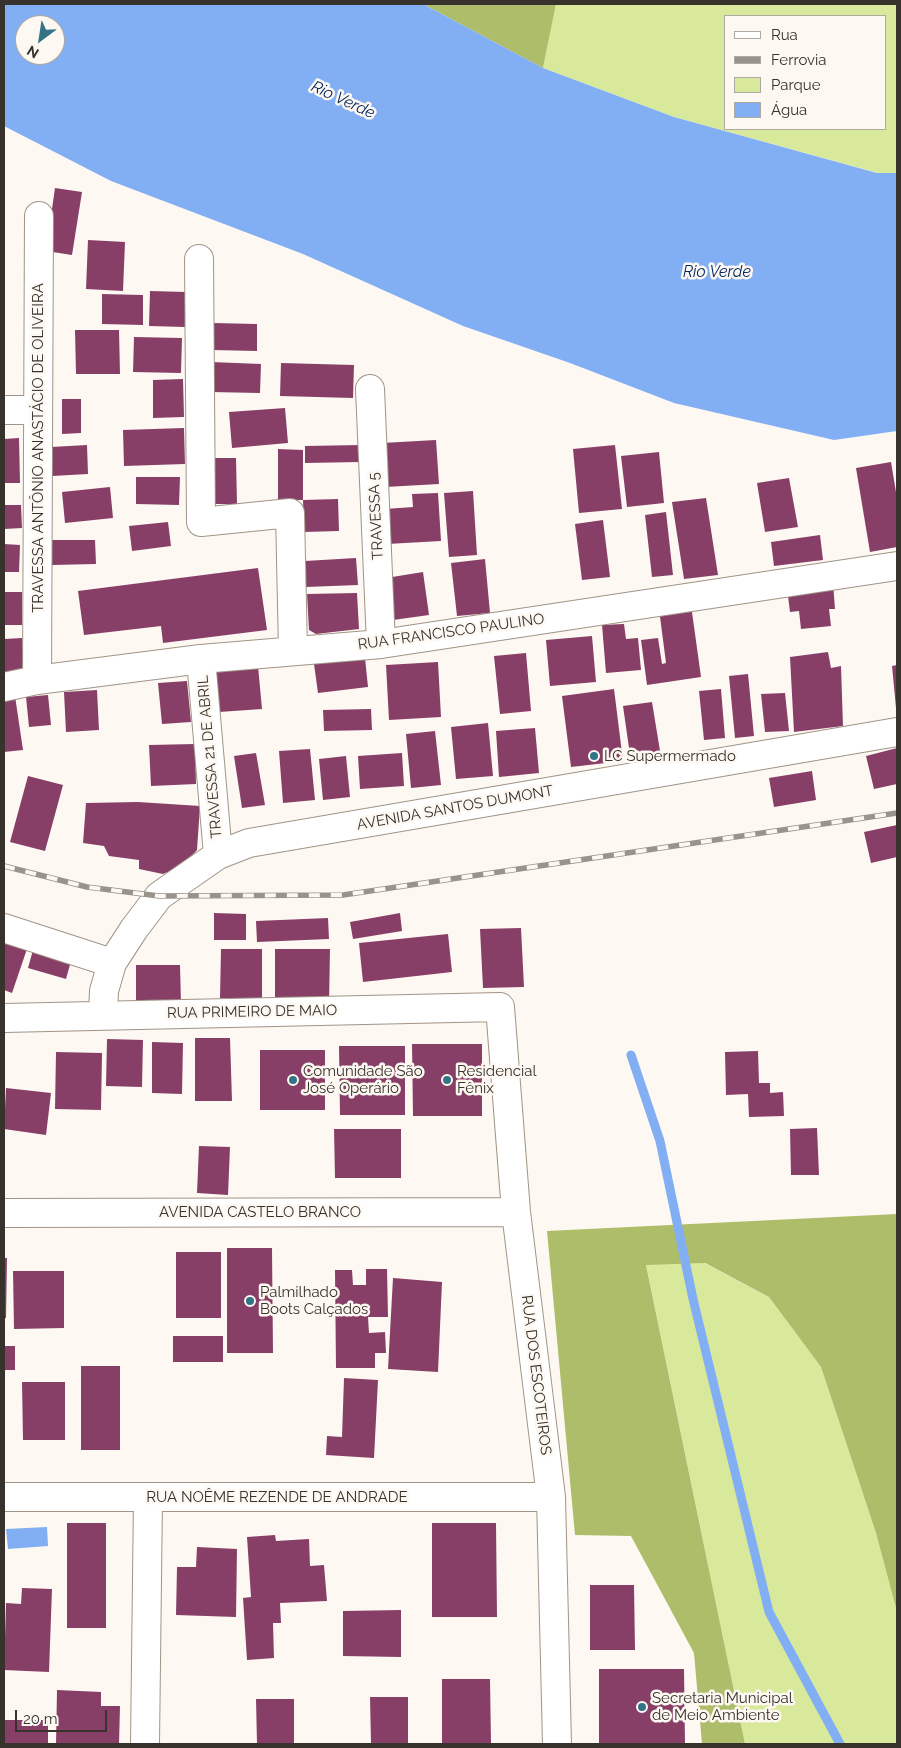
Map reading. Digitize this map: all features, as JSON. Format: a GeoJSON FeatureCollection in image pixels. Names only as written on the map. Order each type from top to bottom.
{"type":"FeatureCollection","features":[{"type":"Feature","properties":{"kind":"street","name":"TRAVESSA ANTÔNIO ANASTÁCIO DE OLIVEIRA"},"geometry":{"type":"LineString","coordinates":[[37,680],[39,216]]}},
{"type":"Feature","properties":{"kind":"street"},"geometry":{"type":"LineString","coordinates":[[199,259],[201,522],[290,514],[293,652]]}},
{"type":"Feature","properties":{"kind":"street","name":"TRAVESSA 5"},"geometry":{"type":"LineString","coordinates":[[370,389],[381,644]]}},
{"type":"Feature","properties":{"kind":"street"},"geometry":{"type":"LineString","coordinates":[[4,410],[38,410]]}},
{"type":"Feature","properties":{"kind":"street","name":"RUA FRANCISCO PAULINO"},"geometry":{"type":"LineString","coordinates":[[4,687],[37,680],[201,659],[381,644],[897,566]]}},
{"type":"Feature","properties":{"kind":"street","name":"TRAVESSA 21 DE ABRIL"},"geometry":{"type":"LineString","coordinates":[[201,659],[218,855]]}},
{"type":"Feature","properties":{"kind":"street","name":"AVENIDA SANTOS DUMONT"},"geometry":{"type":"LineString","coordinates":[[103,1015],[104,992],[112,963],[134,929],[160,896],[218,855],[249,843],[897,732]]}},
{"type":"Feature","properties":{"kind":"street"},"geometry":{"type":"LineString","coordinates":[[4,928],[112,963]]}},
{"type":"Feature","properties":{"kind":"street","name":"RUA PRIMEIRO DE MAIO"},"geometry":{"type":"LineString","coordinates":[[4,1018],[500,1007]]}},
{"type":"Feature","properties":{"kind":"street","name":"RUA DOS ESCOTEIROS"},"geometry":{"type":"LineString","coordinates":[[500,1007],[516,1212],[551,1497],[558,1744]]}},
{"type":"Feature","properties":{"kind":"street","name":"AVENIDA CASTELO BRANCO"},"geometry":{"type":"LineString","coordinates":[[4,1212],[516,1212]]}},
{"type":"Feature","properties":{"kind":"street","name":"RUA NOÊME REZENDE DE ANDRADE"},"geometry":{"type":"LineString","coordinates":[[4,1497],[551,1497]]}},
{"type":"Feature","properties":{"kind":"street"},"geometry":{"type":"LineString","coordinates":[[145,1744],[148,1497]]}},
{"type":"Feature","properties":{"kind":"green space"},"geometry":{"type":"Polygon","coordinates":[[[423,4],[556,4],[543,68],[423,4]]]}},
{"type":"Feature","properties":{"kind":"green space"},"geometry":{"type":"Polygon","coordinates":[[[556,4],[897,4],[897,173],[878,173],[674,117],[543,68],[556,4]]]}},
{"type":"Feature","properties":{"kind":"green space"},"geometry":{"type":"Polygon","coordinates":[[[897,1214],[897,1612],[876,1533],[821,1367],[769,1297],[705,1263],[646,1265],[745,1744],[702,1744],[694,1653],[631,1536],[575,1535],[547,1231],[897,1214]]]}},
{"type":"Feature","properties":{"kind":"green space"},"geometry":{"type":"Polygon","coordinates":[[[704,1263],[769,1297],[821,1367],[876,1533],[897,1612],[897,1744],[745,1744],[646,1264],[704,1263]]]}},
{"type":"Feature","properties":{"kind":"water","name":"Rio Verde"},"geometry":{"type":"Polygon","coordinates":[[[4,4],[423,4],[543,68],[674,117],[877,173],[897,173],[897,431],[834,440],[674,403],[570,363],[463,326],[303,254],[111,181],[4,126],[4,4]]]}},
{"type":"Feature","properties":{"kind":"water"},"geometry":{"type":"Polygon","coordinates":[[[47,1527],[48,1546],[8,1549],[6,1529],[47,1527]]]}},
{"type":"Feature","properties":{"kind":"building"},"geometry":{"type":"Polygon","coordinates":[[[55,188],[82,192],[72,255],[46,251],[55,188]]]}},
{"type":"Feature","properties":{"kind":"building"},"geometry":{"type":"Polygon","coordinates":[[[88,240],[125,242],[123,291],[86,289],[88,240]]]}},
{"type":"Feature","properties":{"kind":"building"},"geometry":{"type":"Polygon","coordinates":[[[150,291],[186,292],[185,327],[149,326],[150,291]]]}},
{"type":"Feature","properties":{"kind":"building"},"geometry":{"type":"Polygon","coordinates":[[[102,294],[143,295],[143,325],[102,324],[102,294]]]}},
{"type":"Feature","properties":{"kind":"building"},"geometry":{"type":"Polygon","coordinates":[[[213,323],[257,324],[257,351],[212,350],[213,323]]]}},
{"type":"Feature","properties":{"kind":"building"},"geometry":{"type":"Polygon","coordinates":[[[75,330],[119,330],[120,374],[76,374],[75,330]]]}},
{"type":"Feature","properties":{"kind":"building"},"geometry":{"type":"Polygon","coordinates":[[[134,337],[182,338],[181,373],[133,372],[134,337]]]}},
{"type":"Feature","properties":{"kind":"building"},"geometry":{"type":"Polygon","coordinates":[[[211,362],[261,364],[260,393],[210,392],[211,362]]]}},
{"type":"Feature","properties":{"kind":"building"},"geometry":{"type":"Polygon","coordinates":[[[281,363],[354,365],[353,398],[280,396],[281,363]]]}},
{"type":"Feature","properties":{"kind":"building"},"geometry":{"type":"Polygon","coordinates":[[[183,379],[184,417],[153,418],[153,380],[183,379]]]}},
{"type":"Feature","properties":{"kind":"building"},"geometry":{"type":"Polygon","coordinates":[[[62,399],[81,399],[81,433],[62,434],[62,399]]]}},
{"type":"Feature","properties":{"kind":"building"},"geometry":{"type":"Polygon","coordinates":[[[285,408],[288,443],[232,448],[229,412],[285,408]]]}},
{"type":"Feature","properties":{"kind":"building"},"geometry":{"type":"Polygon","coordinates":[[[184,428],[185,464],[124,466],[123,430],[184,428]]]}},
{"type":"Feature","properties":{"kind":"building"},"geometry":{"type":"Polygon","coordinates":[[[19,438],[20,483],[4,483],[4,439],[19,438]]]}},
{"type":"Feature","properties":{"kind":"building"},"geometry":{"type":"Polygon","coordinates":[[[436,440],[439,484],[385,487],[382,443],[436,440]]]}},
{"type":"Feature","properties":{"kind":"building"},"geometry":{"type":"Polygon","coordinates":[[[87,445],[88,474],[52,476],[51,447],[87,445]]]}},
{"type":"Feature","properties":{"kind":"building"},"geometry":{"type":"Polygon","coordinates":[[[361,445],[361,462],[305,463],[305,446],[361,445]]]}},
{"type":"Feature","properties":{"kind":"building"},"geometry":{"type":"Polygon","coordinates":[[[615,445],[622,509],[579,513],[573,449],[615,445]]]}},
{"type":"Feature","properties":{"kind":"building"},"geometry":{"type":"Polygon","coordinates":[[[278,449],[303,450],[303,500],[278,500],[278,449]]]}},
{"type":"Feature","properties":{"kind":"building"},"geometry":{"type":"Polygon","coordinates":[[[659,452],[664,503],[627,507],[621,456],[659,452]]]}},
{"type":"Feature","properties":{"kind":"building"},"geometry":{"type":"Polygon","coordinates":[[[213,458],[236,458],[237,504],[214,504],[213,458]]]}},
{"type":"Feature","properties":{"kind":"building"},"geometry":{"type":"Polygon","coordinates":[[[891,462],[897,498],[897,547],[870,552],[856,468],[891,462]]]}},
{"type":"Feature","properties":{"kind":"building"},"geometry":{"type":"Polygon","coordinates":[[[136,477],[180,477],[179,505],[136,504],[136,477]]]}},
{"type":"Feature","properties":{"kind":"building"},"geometry":{"type":"Polygon","coordinates":[[[789,478],[798,527],[765,532],[757,483],[789,478]]]}},
{"type":"Feature","properties":{"kind":"building"},"geometry":{"type":"Polygon","coordinates":[[[110,487],[113,518],[65,523],[62,492],[110,487]]]}},
{"type":"Feature","properties":{"kind":"building"},"geometry":{"type":"Polygon","coordinates":[[[473,491],[477,555],[449,557],[444,493],[473,491]]]}},
{"type":"Feature","properties":{"kind":"building"},"geometry":{"type":"Polygon","coordinates":[[[438,493],[441,541],[387,544],[385,509],[413,507],[412,494],[438,493]]]}},
{"type":"Feature","properties":{"kind":"building"},"geometry":{"type":"Polygon","coordinates":[[[706,498],[718,575],[684,579],[672,502],[706,498]]]}},
{"type":"Feature","properties":{"kind":"building"},"geometry":{"type":"Polygon","coordinates":[[[338,499],[339,531],[304,532],[303,500],[338,499]]]}},
{"type":"Feature","properties":{"kind":"building"},"geometry":{"type":"Polygon","coordinates":[[[4,505],[21,505],[22,528],[4,529],[4,505]]]}},
{"type":"Feature","properties":{"kind":"building"},"geometry":{"type":"Polygon","coordinates":[[[666,512],[673,575],[652,577],[645,515],[666,512]]]}},
{"type":"Feature","properties":{"kind":"building"},"geometry":{"type":"Polygon","coordinates":[[[603,520],[610,577],[582,580],[575,524],[603,520]]]}},
{"type":"Feature","properties":{"kind":"building"},"geometry":{"type":"Polygon","coordinates":[[[168,522],[171,546],[132,551],[129,526],[168,522]]]}},
{"type":"Feature","properties":{"kind":"building"},"geometry":{"type":"Polygon","coordinates":[[[820,535],[823,560],[774,566],[771,542],[820,535]]]}},
{"type":"Feature","properties":{"kind":"building"},"geometry":{"type":"Polygon","coordinates":[[[52,540],[95,540],[96,564],[52,565],[52,540]]]}},
{"type":"Feature","properties":{"kind":"building"},"geometry":{"type":"Polygon","coordinates":[[[4,544],[20,545],[19,572],[4,572],[4,544]]]}},
{"type":"Feature","properties":{"kind":"building"},"geometry":{"type":"Polygon","coordinates":[[[356,558],[358,585],[306,587],[305,561],[356,558]]]}},
{"type":"Feature","properties":{"kind":"building"},"geometry":{"type":"Polygon","coordinates":[[[485,559],[490,613],[457,616],[451,563],[485,559]]]}},
{"type":"Feature","properties":{"kind":"building"},"geometry":{"type":"Polygon","coordinates":[[[258,568],[267,630],[163,643],[161,626],[84,635],[78,591],[258,568]]]}},
{"type":"Feature","properties":{"kind":"building"},"geometry":{"type":"Polygon","coordinates":[[[423,572],[429,615],[393,620],[386,578],[423,572]]]}},
{"type":"Feature","properties":{"kind":"building"},"geometry":{"type":"Polygon","coordinates":[[[833,583],[835,609],[829,609],[831,626],[801,629],[799,611],[790,612],[787,588],[833,583]]]}},
{"type":"Feature","properties":{"kind":"building"},"geometry":{"type":"Polygon","coordinates":[[[4,592],[22,592],[22,625],[4,625],[4,592]]]}},
{"type":"Feature","properties":{"kind":"building"},"geometry":{"type":"Polygon","coordinates":[[[357,593],[359,629],[316,634],[309,630],[307,594],[357,593]]]}},
{"type":"Feature","properties":{"kind":"building"},"geometry":{"type":"Polygon","coordinates":[[[691,605],[701,677],[647,685],[641,640],[658,638],[662,664],[666,663],[659,609],[691,605]]]}},
{"type":"Feature","properties":{"kind":"building"},"geometry":{"type":"Polygon","coordinates":[[[624,624],[626,639],[638,638],[641,670],[606,673],[602,625],[624,624]]]}},
{"type":"Feature","properties":{"kind":"building"},"geometry":{"type":"Polygon","coordinates":[[[592,636],[596,682],[550,686],[546,640],[592,636]]]}},
{"type":"Feature","properties":{"kind":"building"},"geometry":{"type":"Polygon","coordinates":[[[22,638],[24,673],[4,674],[4,639],[22,638]]]}},
{"type":"Feature","properties":{"kind":"building"},"geometry":{"type":"Polygon","coordinates":[[[828,652],[831,668],[841,666],[843,726],[794,732],[790,657],[828,652]]]}},
{"type":"Feature","properties":{"kind":"building"},"geometry":{"type":"Polygon","coordinates":[[[526,653],[531,711],[500,714],[494,656],[526,653]]]}},
{"type":"Feature","properties":{"kind":"building"},"geometry":{"type":"Polygon","coordinates":[[[365,658],[368,687],[318,693],[314,664],[365,658]]]}},
{"type":"Feature","properties":{"kind":"building"},"geometry":{"type":"Polygon","coordinates":[[[438,662],[441,717],[389,720],[386,665],[438,662]]]}},
{"type":"Feature","properties":{"kind":"building"},"geometry":{"type":"Polygon","coordinates":[[[897,665],[897,708],[896,708],[892,666],[897,665]]]}},
{"type":"Feature","properties":{"kind":"building"},"geometry":{"type":"Polygon","coordinates":[[[258,666],[262,709],[219,712],[216,669],[258,666]]]}},
{"type":"Feature","properties":{"kind":"building"},"geometry":{"type":"Polygon","coordinates":[[[748,674],[754,736],[735,738],[729,676],[748,674]]]}},
{"type":"Feature","properties":{"kind":"building"},"geometry":{"type":"Polygon","coordinates":[[[187,681],[191,722],[162,724],[158,683],[187,681]]]}},
{"type":"Feature","properties":{"kind":"building"},"geometry":{"type":"Polygon","coordinates":[[[614,689],[623,761],[571,767],[562,696],[614,689]]]}},
{"type":"Feature","properties":{"kind":"building"},"geometry":{"type":"Polygon","coordinates":[[[721,689],[725,738],[704,740],[699,691],[721,689]]]}},
{"type":"Feature","properties":{"kind":"building"},"geometry":{"type":"Polygon","coordinates":[[[97,690],[99,730],[66,732],[64,692],[97,690]]]}},
{"type":"Feature","properties":{"kind":"building"},"geometry":{"type":"Polygon","coordinates":[[[785,693],[789,731],[765,732],[761,694],[785,693]]]}},
{"type":"Feature","properties":{"kind":"building"},"geometry":{"type":"Polygon","coordinates":[[[48,695],[51,725],[29,727],[26,697],[48,695]]]}},
{"type":"Feature","properties":{"kind":"building"},"geometry":{"type":"Polygon","coordinates":[[[15,696],[23,750],[4,752],[4,697],[15,696]]]}},
{"type":"Feature","properties":{"kind":"building"},"geometry":{"type":"Polygon","coordinates":[[[652,702],[661,757],[631,762],[623,706],[652,702]]]}},
{"type":"Feature","properties":{"kind":"building"},"geometry":{"type":"Polygon","coordinates":[[[371,709],[372,730],[324,731],[323,710],[371,709]]]}},
{"type":"Feature","properties":{"kind":"building"},"geometry":{"type":"Polygon","coordinates":[[[488,723],[493,776],[456,779],[451,727],[488,723]]]}},
{"type":"Feature","properties":{"kind":"building"},"geometry":{"type":"Polygon","coordinates":[[[535,728],[539,773],[499,777],[496,731],[535,728]]]}},
{"type":"Feature","properties":{"kind":"building"},"geometry":{"type":"Polygon","coordinates":[[[435,731],[441,785],[411,788],[406,734],[435,731]]]}},
{"type":"Feature","properties":{"kind":"building"},"geometry":{"type":"Polygon","coordinates":[[[195,744],[196,784],[151,786],[149,745],[195,744]]]}},
{"type":"Feature","properties":{"kind":"building"},"geometry":{"type":"Polygon","coordinates":[[[897,748],[897,784],[874,789],[866,756],[897,748]]]}},
{"type":"Feature","properties":{"kind":"building"},"geometry":{"type":"Polygon","coordinates":[[[310,749],[315,800],[283,803],[279,751],[310,749]]]}},
{"type":"Feature","properties":{"kind":"building"},"geometry":{"type":"Polygon","coordinates":[[[256,753],[265,805],[242,808],[234,756],[256,753]]]}},
{"type":"Feature","properties":{"kind":"building"},"geometry":{"type":"Polygon","coordinates":[[[402,753],[404,786],[360,789],[358,756],[402,753]]]}},
{"type":"Feature","properties":{"kind":"building"},"geometry":{"type":"Polygon","coordinates":[[[346,756],[350,797],[323,800],[319,759],[346,756]]]}},
{"type":"Feature","properties":{"kind":"building"},"geometry":{"type":"Polygon","coordinates":[[[812,771],[816,800],[774,807],[769,778],[812,771]]]}},
{"type":"Feature","properties":{"kind":"building"},"geometry":{"type":"Polygon","coordinates":[[[28,776],[63,785],[45,851],[10,842],[28,776]]]}},
{"type":"Feature","properties":{"kind":"building"},"geometry":{"type":"Polygon","coordinates":[[[138,802],[200,806],[197,850],[183,865],[163,874],[139,869],[139,860],[109,856],[104,846],[83,843],[86,803],[138,802]]]}},
{"type":"Feature","properties":{"kind":"building"},"geometry":{"type":"Polygon","coordinates":[[[897,825],[897,857],[871,863],[864,832],[897,825]]]}},
{"type":"Feature","properties":{"kind":"building"},"geometry":{"type":"Polygon","coordinates":[[[214,913],[246,914],[246,940],[214,940],[214,913]]]}},
{"type":"Feature","properties":{"kind":"building"},"geometry":{"type":"Polygon","coordinates":[[[400,913],[402,931],[353,939],[350,922],[400,913]]]}},
{"type":"Feature","properties":{"kind":"building"},"geometry":{"type":"Polygon","coordinates":[[[328,918],[329,939],[257,942],[256,921],[328,918]]]}},
{"type":"Feature","properties":{"kind":"building"},"geometry":{"type":"Polygon","coordinates":[[[521,928],[524,987],[483,988],[480,929],[521,928]]]}},
{"type":"Feature","properties":{"kind":"building"},"geometry":{"type":"Polygon","coordinates":[[[448,934],[452,972],[363,982],[359,943],[448,934]]]}},
{"type":"Feature","properties":{"kind":"building"},"geometry":{"type":"Polygon","coordinates":[[[4,938],[28,946],[12,993],[4,990],[4,938]]]}},
{"type":"Feature","properties":{"kind":"building"},"geometry":{"type":"Polygon","coordinates":[[[221,949],[262,949],[262,999],[220,998],[221,949]]]}},
{"type":"Feature","properties":{"kind":"building"},"geometry":{"type":"Polygon","coordinates":[[[275,949],[330,949],[329,1005],[275,1003],[275,949]]]}},
{"type":"Feature","properties":{"kind":"building"},"geometry":{"type":"Polygon","coordinates":[[[33,950],[71,961],[66,979],[28,968],[33,950]]]}},
{"type":"Feature","properties":{"kind":"building"},"geometry":{"type":"Polygon","coordinates":[[[136,965],[180,965],[181,1004],[136,1004],[136,965]]]}},
{"type":"Feature","properties":{"kind":"building"},"geometry":{"type":"Polygon","coordinates":[[[195,1038],[230,1038],[232,1101],[195,1101],[195,1038]]]}},
{"type":"Feature","properties":{"kind":"building"},"geometry":{"type":"Polygon","coordinates":[[[107,1039],[143,1040],[142,1087],[106,1086],[107,1039]]]}},
{"type":"Feature","properties":{"kind":"building"},"geometry":{"type":"Polygon","coordinates":[[[152,1042],[183,1043],[182,1094],[152,1093],[152,1042]]]}},
{"type":"Feature","properties":{"kind":"building","name":"Residencial Fênix"},"geometry":{"type":"Polygon","coordinates":[[[412,1044],[482,1044],[482,1116],[413,1116],[412,1044]]]}},
{"type":"Feature","properties":{"kind":"building"},"geometry":{"type":"Polygon","coordinates":[[[339,1046],[405,1046],[405,1115],[340,1115],[339,1046]]]}},
{"type":"Feature","properties":{"kind":"building","name":"Comunidade São José Operário"},"geometry":{"type":"Polygon","coordinates":[[[260,1050],[325,1050],[325,1110],[260,1110],[260,1050]]]}},
{"type":"Feature","properties":{"kind":"building"},"geometry":{"type":"Polygon","coordinates":[[[758,1051],[759,1083],[770,1083],[770,1093],[783,1092],[784,1116],[749,1117],[748,1094],[726,1095],[725,1052],[758,1051]]]}},
{"type":"Feature","properties":{"kind":"building"},"geometry":{"type":"Polygon","coordinates":[[[56,1052],[102,1053],[101,1110],[55,1109],[56,1052]]]}},
{"type":"Feature","properties":{"kind":"building"},"geometry":{"type":"Polygon","coordinates":[[[6,1088],[51,1093],[46,1135],[4,1129],[6,1088]]]}},
{"type":"Feature","properties":{"kind":"building"},"geometry":{"type":"Polygon","coordinates":[[[817,1128],[819,1175],[791,1175],[790,1129],[817,1128]]]}},
{"type":"Feature","properties":{"kind":"building"},"geometry":{"type":"Polygon","coordinates":[[[334,1129],[401,1129],[401,1178],[335,1178],[334,1129]]]}},
{"type":"Feature","properties":{"kind":"building"},"geometry":{"type":"Polygon","coordinates":[[[199,1146],[230,1147],[228,1195],[197,1193],[199,1146]]]}},
{"type":"Feature","properties":{"kind":"building","name":"Palmilhado Boots Calçados"},"geometry":{"type":"Polygon","coordinates":[[[227,1248],[272,1248],[273,1353],[227,1353],[227,1248]]]}},
{"type":"Feature","properties":{"kind":"building"},"geometry":{"type":"Polygon","coordinates":[[[176,1252],[221,1252],[221,1318],[176,1318],[176,1252]]]}},
{"type":"Feature","properties":{"kind":"building"},"geometry":{"type":"Polygon","coordinates":[[[4,1258],[7,1258],[6,1318],[4,1318],[4,1258]]]}},
{"type":"Feature","properties":{"kind":"building"},"geometry":{"type":"Polygon","coordinates":[[[366,1269],[387,1269],[388,1317],[368,1317],[369,1333],[385,1332],[386,1353],[375,1353],[375,1368],[336,1368],[335,1270],[352,1270],[353,1285],[366,1285],[366,1269]]]}},
{"type":"Feature","properties":{"kind":"building"},"geometry":{"type":"Polygon","coordinates":[[[13,1271],[64,1271],[64,1328],[14,1329],[13,1271]]]}},
{"type":"Feature","properties":{"kind":"building"},"geometry":{"type":"Polygon","coordinates":[[[393,1278],[442,1282],[438,1372],[388,1369],[393,1278]]]}},
{"type":"Feature","properties":{"kind":"building"},"geometry":{"type":"Polygon","coordinates":[[[173,1336],[223,1336],[223,1362],[173,1362],[173,1336]]]}},
{"type":"Feature","properties":{"kind":"building"},"geometry":{"type":"Polygon","coordinates":[[[4,1346],[15,1346],[15,1370],[4,1370],[4,1346]]]}},
{"type":"Feature","properties":{"kind":"building"},"geometry":{"type":"Polygon","coordinates":[[[81,1366],[120,1366],[120,1450],[81,1450],[81,1366]]]}},
{"type":"Feature","properties":{"kind":"building"},"geometry":{"type":"Polygon","coordinates":[[[344,1378],[378,1380],[374,1458],[326,1455],[327,1436],[342,1437],[344,1378]]]}},
{"type":"Feature","properties":{"kind":"building"},"geometry":{"type":"Polygon","coordinates":[[[22,1382],[65,1382],[65,1440],[23,1440],[22,1382]]]}},
{"type":"Feature","properties":{"kind":"building"},"geometry":{"type":"Polygon","coordinates":[[[67,1523],[106,1523],[106,1628],[67,1628],[67,1523]]]}},
{"type":"Feature","properties":{"kind":"building"},"geometry":{"type":"Polygon","coordinates":[[[432,1523],[496,1523],[497,1617],[432,1617],[432,1523]]]}},
{"type":"Feature","properties":{"kind":"building"},"geometry":{"type":"Polygon","coordinates":[[[275,1535],[276,1541],[309,1539],[310,1566],[324,1565],[327,1601],[280,1603],[281,1623],[273,1623],[274,1658],[247,1660],[243,1598],[251,1597],[247,1537],[275,1535]]]}},
{"type":"Feature","properties":{"kind":"building"},"geometry":{"type":"Polygon","coordinates":[[[197,1547],[237,1549],[236,1617],[176,1615],[177,1567],[196,1567],[197,1547]]]}},
{"type":"Feature","properties":{"kind":"building"},"geometry":{"type":"Polygon","coordinates":[[[590,1585],[634,1585],[635,1650],[590,1650],[590,1585]]]}},
{"type":"Feature","properties":{"kind":"building"},"geometry":{"type":"Polygon","coordinates":[[[22,1588],[52,1589],[49,1672],[4,1670],[6,1603],[21,1604],[22,1588]]]}},
{"type":"Feature","properties":{"kind":"building"},"geometry":{"type":"Polygon","coordinates":[[[401,1610],[401,1657],[343,1656],[343,1611],[401,1610]]]}},
{"type":"Feature","properties":{"kind":"building","name":"Secretaria Municipal de Meio Ambiente"},"geometry":{"type":"Polygon","coordinates":[[[599,1669],[684,1669],[685,1744],[599,1744],[599,1669]]]}},
{"type":"Feature","properties":{"kind":"building"},"geometry":{"type":"Polygon","coordinates":[[[442,1679],[490,1679],[491,1744],[442,1744],[442,1679]]]}},
{"type":"Feature","properties":{"kind":"building"},"geometry":{"type":"Polygon","coordinates":[[[57,1690],[101,1692],[101,1706],[120,1706],[119,1744],[56,1744],[57,1690]]]}},
{"type":"Feature","properties":{"kind":"building"},"geometry":{"type":"Polygon","coordinates":[[[370,1697],[408,1697],[408,1744],[371,1744],[370,1697]]]}},
{"type":"Feature","properties":{"kind":"building"},"geometry":{"type":"Polygon","coordinates":[[[256,1699],[294,1699],[294,1744],[257,1744],[256,1699]]]}},
{"type":"Feature","properties":{"kind":"building"},"geometry":{"type":"Polygon","coordinates":[[[4,1720],[48,1720],[48,1744],[4,1744],[4,1720]]]}},
{"type":"Feature","properties":{"kind":"waterway"},"geometry":{"type":"LineString","coordinates":[[631,1055],[660,1141],[693,1299],[769,1612],[840,1744]]}},
{"type":"Feature","properties":{"kind":"railway"},"geometry":{"type":"LineString","coordinates":[[4,866],[87,887],[159,896],[343,895],[897,813]]}},
{"type":"Feature","properties":{"kind":"place","name":"LC Supermermado"},"geometry":{"type":"Point","coordinates":[594,756]}},
{"type":"Feature","properties":{"kind":"place","name":"Comunidade São José Operário"},"geometry":{"type":"Point","coordinates":[293,1080]}},
{"type":"Feature","properties":{"kind":"place","name":"Residencial Fênix"},"geometry":{"type":"Point","coordinates":[447,1080]}},
{"type":"Feature","properties":{"kind":"place","name":"Palmilhado Boots Calçados"},"geometry":{"type":"Point","coordinates":[250,1301]}},
{"type":"Feature","properties":{"kind":"place","name":"Secretaria Municipal de Meio Ambiente"},"geometry":{"type":"Point","coordinates":[642,1707]}}]}
